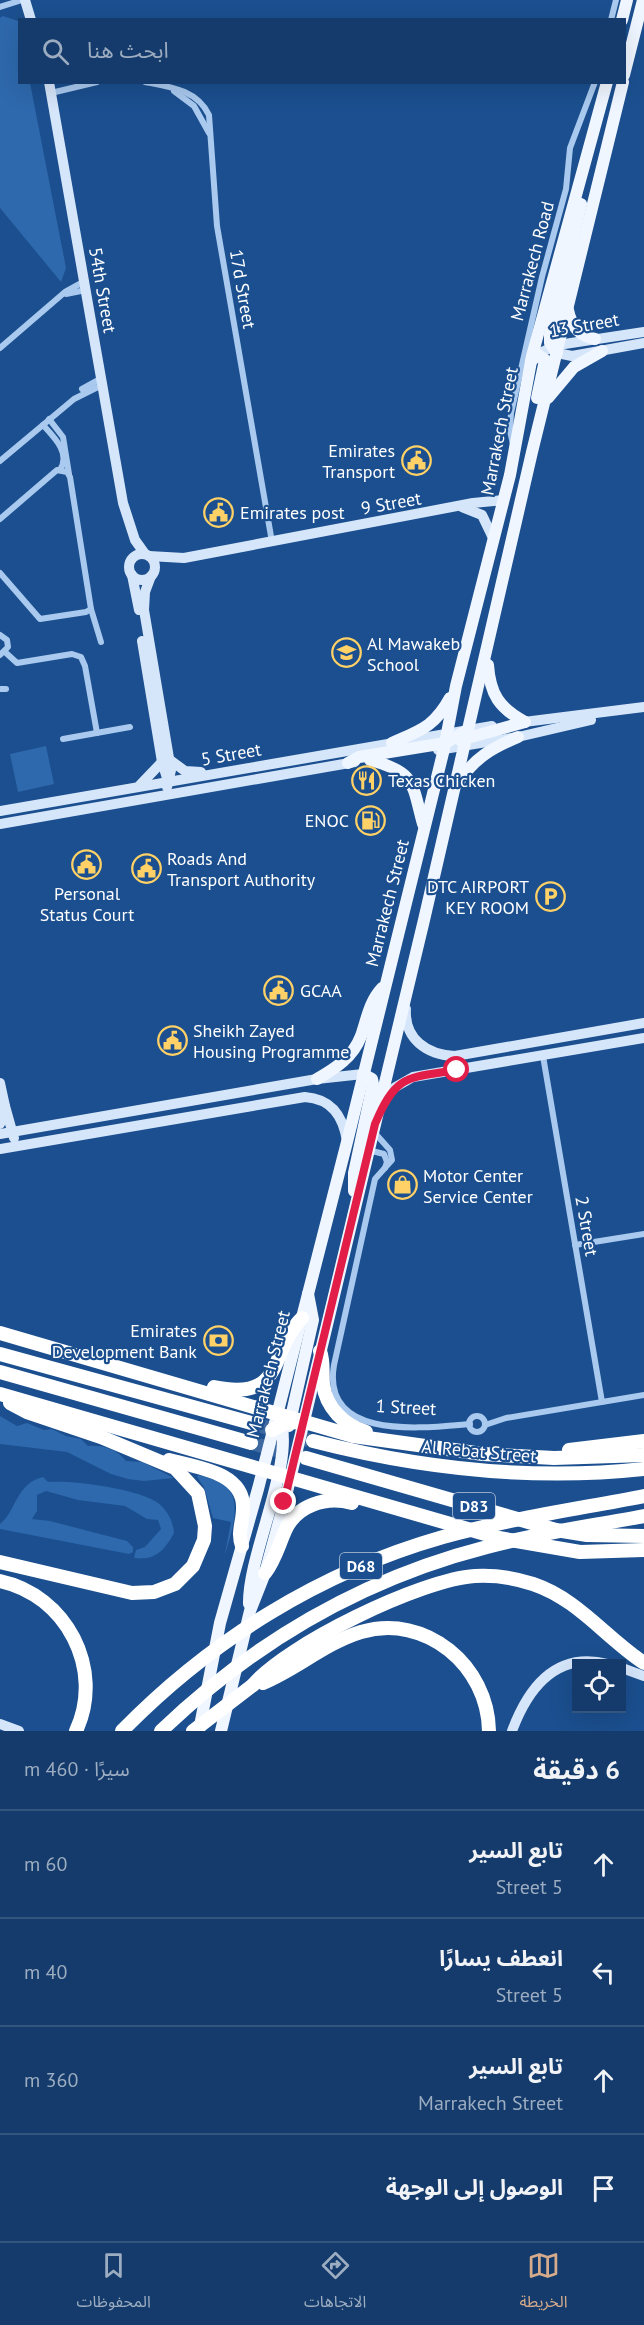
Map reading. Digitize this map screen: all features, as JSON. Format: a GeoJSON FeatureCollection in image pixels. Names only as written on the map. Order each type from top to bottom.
{"type":"FeatureCollection","features":[{"type":"Feature","properties":{"kind":"highway"},"geometry":{"type":"LineString","coordinates":[[184,1387],[206,1386],[239,1390],[260,1383],[275,1369],[290,1330],[302,1318]]}},
{"type":"Feature","properties":{"kind":"highway"},"geometry":{"type":"LineString","coordinates":[[0,1333],[184,1387],[286,1421],[353,1436],[414,1446],[554,1458],[644,1455]]}},
{"type":"Feature","properties":{"kind":"highway"},"geometry":{"type":"LineString","coordinates":[[320,1351],[324,1361],[324,1391],[330,1405],[340,1417],[359,1430],[414,1446]]}},
{"type":"Feature","properties":{"kind":"highway"},"geometry":{"type":"LineString","coordinates":[[0,1354],[255,1424]]}},
{"type":"Feature","properties":{"kind":"highway"},"geometry":{"type":"LineString","coordinates":[[0,1372],[251,1443]]}},
{"type":"Feature","properties":{"kind":"highway"},"geometry":{"type":"LineString","coordinates":[[1,1395],[27,1412],[146,1454],[217,1473],[232,1483],[243,1504],[239,1534],[242,1546]]}},
{"type":"Feature","properties":{"kind":"highway"},"geometry":{"type":"LineString","coordinates":[[1,1395],[263,1468],[500,1538],[544,1548],[598,1553],[644,1550]]}},
{"type":"Feature","properties":{"kind":"highway","name":"Al Rebat Street"},"geometry":{"type":"LineString","coordinates":[[313,1441],[381,1458],[481,1472],[567,1474],[644,1469]]}},
{"type":"Feature","properties":{"kind":"highway"},"geometry":{"type":"LineString","coordinates":[[516,1455],[644,1441]]}},
{"type":"Feature","properties":{"kind":"highway"},"geometry":{"type":"LineString","coordinates":[[0,1562],[132,1593],[154,1592],[176,1584],[193,1566],[200,1553],[204,1540],[205,1515],[198,1493],[184,1475],[146,1454]]}},
{"type":"Feature","properties":{"kind":"highway","name":"D83"},"geometry":{"type":"LineString","coordinates":[[306,1458],[556,1530],[587,1535],[644,1536]]}},
{"type":"Feature","properties":{"kind":"highway","name":"D68"},"geometry":{"type":"LineString","coordinates":[[122,1731],[175,1680],[245,1628],[302,1595],[360,1566],[432,1541],[485,1527],[644,1496]]}},
{"type":"Feature","properties":{"kind":"highway"},"geometry":{"type":"LineString","coordinates":[[265,1573],[275,1558],[288,1525],[309,1506],[329,1500],[362,1505],[378,1503]]}},
{"type":"Feature","properties":{"kind":"highway","name":"D68"},"geometry":{"type":"LineString","coordinates":[[160,1731],[222,1676],[256,1651],[292,1627],[368,1588],[407,1571],[489,1546],[644,1516]]}},
{"type":"Feature","properties":{"kind":"highway"},"geometry":{"type":"LineString","coordinates":[[197,1728],[280,1662],[349,1621],[418,1589],[475,1576],[514,1579],[552,1592],[586,1615],[644,1663]]}},
{"type":"Feature","properties":{"kind":"highway"},"geometry":{"type":"LineString","coordinates":[[0,1581],[20,1588],[45,1603],[74,1636],[85,1671],[86,1689],[84,1707],[76,1731]]}},
{"type":"Feature","properties":{"kind":"highway"},"geometry":{"type":"LineString","coordinates":[[253,1685],[268,1681],[344,1639],[371,1630],[400,1629],[437,1641],[467,1666],[485,1700],[489,1731]]}},
{"type":"Feature","properties":{"kind":"main road"},"geometry":{"type":"LineString","coordinates":[[622,18],[627,0]]}},
{"type":"Feature","properties":{"kind":"main road"},"geometry":{"type":"LineString","coordinates":[[626,67],[642,7]]}},
{"type":"Feature","properties":{"kind":"main road","name":"Marrakech Street"},"geometry":{"type":"LineString","coordinates":[[197,1728],[220,1623],[263,1468],[320,1351],[454,789],[456,686],[504,500],[531,358],[606,84]]}},
{"type":"Feature","properties":{"kind":"main road","name":"Marrakech Street"},"geometry":{"type":"LineString","coordinates":[[221,1731],[250,1611],[265,1573],[284,1475],[286,1421],[308,1293],[424,829],[487,650],[556,348],[623,84]]}},
{"type":"Feature","properties":{"kind":"main road"},"geometry":{"type":"LineString","coordinates":[[556,348],[550,334],[583,196],[581,177]]}},
{"type":"Feature","properties":{"kind":"main road"},"geometry":{"type":"LineString","coordinates":[[567,308],[571,321],[578,330],[595,339]]}},
{"type":"Feature","properties":{"kind":"main road"},"geometry":{"type":"LineString","coordinates":[[543,404],[574,367],[602,351]]}},
{"type":"Feature","properties":{"kind":"main road"},"geometry":{"type":"LineString","coordinates":[[531,358],[538,355],[545,360],[529,434],[532,452]]}},
{"type":"Feature","properties":{"kind":"main road"},"geometry":{"type":"LineString","coordinates":[[445,827],[442,805],[470,659],[469,636]]}},
{"type":"Feature","properties":{"kind":"main road"},"geometry":{"type":"LineString","coordinates":[[487,650],[492,693],[502,707],[525,722]]}},
{"type":"Feature","properties":{"kind":"main road"},"geometry":{"type":"LineString","coordinates":[[392,743],[435,722],[456,686]]}},
{"type":"Feature","properties":{"kind":"main road"},"geometry":{"type":"LineString","coordinates":[[348,763],[359,757],[512,728],[525,722]]}},
{"type":"Feature","properties":{"kind":"main road"},"geometry":{"type":"LineString","coordinates":[[454,789],[478,757],[518,738]]}},
{"type":"Feature","properties":{"kind":"main road"},"geometry":{"type":"LineString","coordinates":[[370,760],[389,766],[408,779],[418,799],[424,829]]}},
{"type":"Feature","properties":{"kind":"main road"},"geometry":{"type":"LineString","coordinates":[[317,1079],[351,1053],[361,1036],[373,1000],[385,985]]}},
{"type":"Feature","properties":{"kind":"main road"},"geometry":{"type":"LineString","coordinates":[[356,1204],[354,1173],[373,1084],[372,1079],[363,1074]]}},
{"type":"Feature","properties":{"kind":"main road"},"geometry":{"type":"LineString","coordinates":[[250,1611],[250,1581],[284,1475],[286,1421],[314,1316],[308,1293]]}},
{"type":"Feature","properties":{"kind":"street"},"geometry":{"type":"LineString","coordinates":[[0,5],[4,0]]}},
{"type":"Feature","properties":{"kind":"street"},"geometry":{"type":"LineString","coordinates":[[0,5],[24,0],[31,18]]}},
{"type":"Feature","properties":{"kind":"street"},"geometry":{"type":"LineString","coordinates":[[611,18],[616,0]]}},
{"type":"Feature","properties":{"kind":"street"},"geometry":{"type":"LineString","coordinates":[[50,88],[82,84]]}},
{"type":"Feature","properties":{"kind":"street","name":"17d Street"},"geometry":{"type":"LineString","coordinates":[[154,84],[188,92],[201,103],[209,116],[219,235],[272,542]]}},
{"type":"Feature","properties":{"kind":"street","name":"Marrakech Road"},"geometry":{"type":"LineString","coordinates":[[515,449],[510,425],[521,366],[566,189],[570,148],[594,84]]}},
{"type":"Feature","properties":{"kind":"street","name":"54th Street"},"geometry":{"type":"LineString","coordinates":[[50,88],[123,503],[135,540],[147,555]]}},
{"type":"Feature","properties":{"kind":"street"},"geometry":{"type":"LineString","coordinates":[[0,348],[60,296],[86,286]]}},
{"type":"Feature","properties":{"kind":"street","name":"13 Street"},"geometry":{"type":"LineString","coordinates":[[531,358],[556,348],[595,339],[644,332]]}},
{"type":"Feature","properties":{"kind":"street","name":"13 Street"},"geometry":{"type":"LineString","coordinates":[[556,348],[572,356],[644,343]]}},
{"type":"Feature","properties":{"kind":"street"},"geometry":{"type":"LineString","coordinates":[[0,461],[84,388],[102,381]]}},
{"type":"Feature","properties":{"kind":"street"},"geometry":{"type":"LineString","coordinates":[[49,419],[63,437],[91,609],[101,642]]}},
{"type":"Feature","properties":{"kind":"street"},"geometry":{"type":"LineString","coordinates":[[0,519],[60,470],[64,455],[43,425]]}},
{"type":"Feature","properties":{"kind":"street"},"geometry":{"type":"LineString","coordinates":[[60,470],[69,474]]}},
{"type":"Feature","properties":{"kind":"street","name":"9 Street"},"geometry":{"type":"LineString","coordinates":[[147,555],[184,558],[504,500]]}},
{"type":"Feature","properties":{"kind":"street","name":"54th Street"},"geometry":{"type":"LineString","coordinates":[[123,503],[123,516],[133,557]]}},
{"type":"Feature","properties":{"kind":"street"},"geometry":{"type":"LineString","coordinates":[[462,507],[482,515],[494,540]]}},
{"type":"Feature","properties":{"kind":"street"},"geometry":{"type":"LineString","coordinates":[[165,760],[144,610],[145,592],[154,566],[147,555],[133,557],[129,564],[132,575],[165,760],[170,782],[182,794]]}},
{"type":"Feature","properties":{"kind":"street","name":"9 Street"},"geometry":{"type":"LineString","coordinates":[[152,575],[184,558]]}},
{"type":"Feature","properties":{"kind":"street"},"geometry":{"type":"LineString","coordinates":[[0,573],[40,619],[86,612],[91,609]]}},
{"type":"Feature","properties":{"kind":"street"},"geometry":{"type":"LineString","coordinates":[[132,575],[139,580],[152,575]]}},
{"type":"Feature","properties":{"kind":"street"},"geometry":{"type":"LineString","coordinates":[[0,635],[7,640],[3,653],[17,663],[72,654],[81,657],[85,666],[97,733]]}},
{"type":"Feature","properties":{"kind":"street"},"geometry":{"type":"LineString","coordinates":[[455,740],[518,738],[644,707]]}},
{"type":"Feature","properties":{"kind":"street"},"geometry":{"type":"LineString","coordinates":[[525,722],[617,712]]}},
{"type":"Feature","properties":{"kind":"street"},"geometry":{"type":"LineString","coordinates":[[63,739],[130,727]]}},
{"type":"Feature","properties":{"kind":"street","name":"5 Street"},"geometry":{"type":"LineString","coordinates":[[0,813],[35,809],[48,803],[392,743],[455,740]]}},
{"type":"Feature","properties":{"kind":"street","name":"5 Street"},"geometry":{"type":"LineString","coordinates":[[0,824],[370,760],[455,740]]}},
{"type":"Feature","properties":{"kind":"street"},"geometry":{"type":"LineString","coordinates":[[165,760],[185,771],[210,775]]}},
{"type":"Feature","properties":{"kind":"street"},"geometry":{"type":"LineString","coordinates":[[138,787],[165,760]]}},
{"type":"Feature","properties":{"kind":"street"},"geometry":{"type":"LineString","coordinates":[[62,813],[160,791],[170,782]]}},
{"type":"Feature","properties":{"kind":"street"},"geometry":{"type":"LineString","coordinates":[[407,988],[405,1017],[408,1028],[422,1047],[443,1055],[455,1056],[644,1023]]}},
{"type":"Feature","properties":{"kind":"street"},"geometry":{"type":"LineString","coordinates":[[598,1031],[596,1039],[599,1046]]}},
{"type":"Feature","properties":{"kind":"street"},"geometry":{"type":"LineString","coordinates":[[385,1168],[390,1164],[392,1154],[374,1127],[387,1096],[406,1080],[644,1038]]}},
{"type":"Feature","properties":{"kind":"street","name":"2 Street"},"geometry":{"type":"LineString","coordinates":[[543,1056],[602,1402]]}},
{"type":"Feature","properties":{"kind":"street"},"geometry":{"type":"LineString","coordinates":[[5,1133],[317,1079],[363,1074]]}},
{"type":"Feature","properties":{"kind":"street"},"geometry":{"type":"LineString","coordinates":[[0,1083],[5,1106],[5,1133]]}},
{"type":"Feature","properties":{"kind":"street"},"geometry":{"type":"LineString","coordinates":[[0,1149],[305,1097],[322,1100],[337,1112],[342,1120],[347,1142]]}},
{"type":"Feature","properties":{"kind":"street"},"geometry":{"type":"LineString","coordinates":[[0,1124],[5,1106]]}},
{"type":"Feature","properties":{"kind":"street"},"geometry":{"type":"LineString","coordinates":[[5,1133],[24,1145]]}},
{"type":"Feature","properties":{"kind":"street"},"geometry":{"type":"LineString","coordinates":[[368,1150],[384,1154],[387,1162],[385,1168]]}},
{"type":"Feature","properties":{"kind":"street","name":"1 Street"},"geometry":{"type":"LineString","coordinates":[[385,1168],[375,1179],[333,1365],[334,1393],[344,1409],[362,1421],[421,1426],[470,1424]]}},
{"type":"Feature","properties":{"kind":"street"},"geometry":{"type":"LineString","coordinates":[[575,1245],[644,1234]]}},
{"type":"Feature","properties":{"kind":"street"},"geometry":{"type":"LineString","coordinates":[[485,1425],[483,1419],[478,1416],[472,1418],[470,1424],[472,1429],[477,1431],[485,1425],[506,1418],[644,1395]]}},
{"type":"Feature","properties":{"kind":"street"},"geometry":{"type":"LineString","coordinates":[[512,1731],[525,1698],[543,1678],[553,1671],[572,1664]]}},
{"type":"Feature","properties":{"kind":"street"},"geometry":{"type":"LineString","coordinates":[[626,1670],[644,1676]]}},
{"type":"Feature","properties":{"kind":"street"},"geometry":{"type":"LineString","coordinates":[[0,1724],[19,1731]]}},
{"type":"Feature","properties":{"kind":"shaded area"},"geometry":{"type":"Polygon","coordinates":[[[3,16],[18,21],[18,84],[30,84],[66,268],[61,282],[0,208],[0,18],[3,16]]]}},
{"type":"Feature","properties":{"kind":"shaded area"},"geometry":{"type":"Polygon","coordinates":[[[46,746],[54,784],[18,792],[10,754],[46,746]]]}},
{"type":"Feature","properties":{"kind":"shaded area"},"geometry":{"type":"Polygon","coordinates":[[[0,1416],[17,1426],[27,1423],[44,1430],[52,1429],[66,1436],[81,1439],[88,1446],[109,1449],[118,1453],[126,1461],[142,1462],[174,1478],[144,1481],[128,1479],[111,1474],[67,1452],[0,1444],[0,1416]]]}},
{"type":"Feature","properties":{"kind":"shaded area"},"geometry":{"type":"Polygon","coordinates":[[[198,1475],[221,1482],[229,1489],[233,1498],[234,1518],[224,1559],[231,1522],[213,1518],[198,1475]]]}},
{"type":"Feature","properties":{"kind":"shaded area"},"geometry":{"type":"Polygon","coordinates":[[[43,1477],[48,1482],[101,1486],[143,1496],[165,1509],[174,1533],[163,1549],[154,1556],[134,1558],[136,1550],[145,1547],[161,1529],[158,1520],[147,1519],[125,1506],[78,1500],[46,1491],[37,1495],[37,1511],[32,1519],[50,1521],[127,1541],[133,1547],[133,1552],[129,1554],[0,1529],[0,1524],[22,1491],[34,1480],[43,1477]]]}},
{"type":"Feature","properties":{"kind":"tunnel"},"geometry":{"type":"LineString","coordinates":[[255,1424],[311,1441]]}},
{"type":"Feature","properties":{"kind":"tunnel"},"geometry":{"type":"LineString","coordinates":[[251,1443],[306,1458]]}},
{"type":"Feature","properties":{"kind":"place","name":"Emirates Transport"},"geometry":{"type":"Point","coordinates":[416,460]}},
{"type":"Feature","properties":{"kind":"place","name":"Emirates post"},"geometry":{"type":"Point","coordinates":[219,512]}},
{"type":"Feature","properties":{"kind":"place","name":"Al Mawakeb School"},"geometry":{"type":"Point","coordinates":[346,653]}},
{"type":"Feature","properties":{"kind":"place","name":"Texas Chicken"},"geometry":{"type":"Point","coordinates":[367,780]}},
{"type":"Feature","properties":{"kind":"place","name":"ENOC"},"geometry":{"type":"Point","coordinates":[370,820]}},
{"type":"Feature","properties":{"kind":"place","name":"Personal Status Court"},"geometry":{"type":"Point","coordinates":[87,864]}},
{"type":"Feature","properties":{"kind":"place","name":"Roads And Transport Authority"},"geometry":{"type":"Point","coordinates":[146,868]}},
{"type":"Feature","properties":{"kind":"place","name":"DTC AIRPORT KEY ROOM"},"geometry":{"type":"Point","coordinates":[550,896]}},
{"type":"Feature","properties":{"kind":"place","name":"GCAA"},"geometry":{"type":"Point","coordinates":[279,990]}},
{"type":"Feature","properties":{"kind":"place","name":"Sheikh Zayed Housing Programme"},"geometry":{"type":"Point","coordinates":[172,1040]}},
{"type":"Feature","properties":{"kind":"place","name":"Motor Center Service Center"},"geometry":{"type":"Point","coordinates":[402,1185]}},
{"type":"Feature","properties":{"kind":"place","name":"Emirates Development Bank"},"geometry":{"type":"Point","coordinates":[218,1340]}},
{"type":"Feature","properties":{"kind":"route"},"geometry":{"type":"LineString","coordinates":[[284,1502],[375,1124],[387,1096],[399,1084],[413,1077],[457,1070]]}}]}
